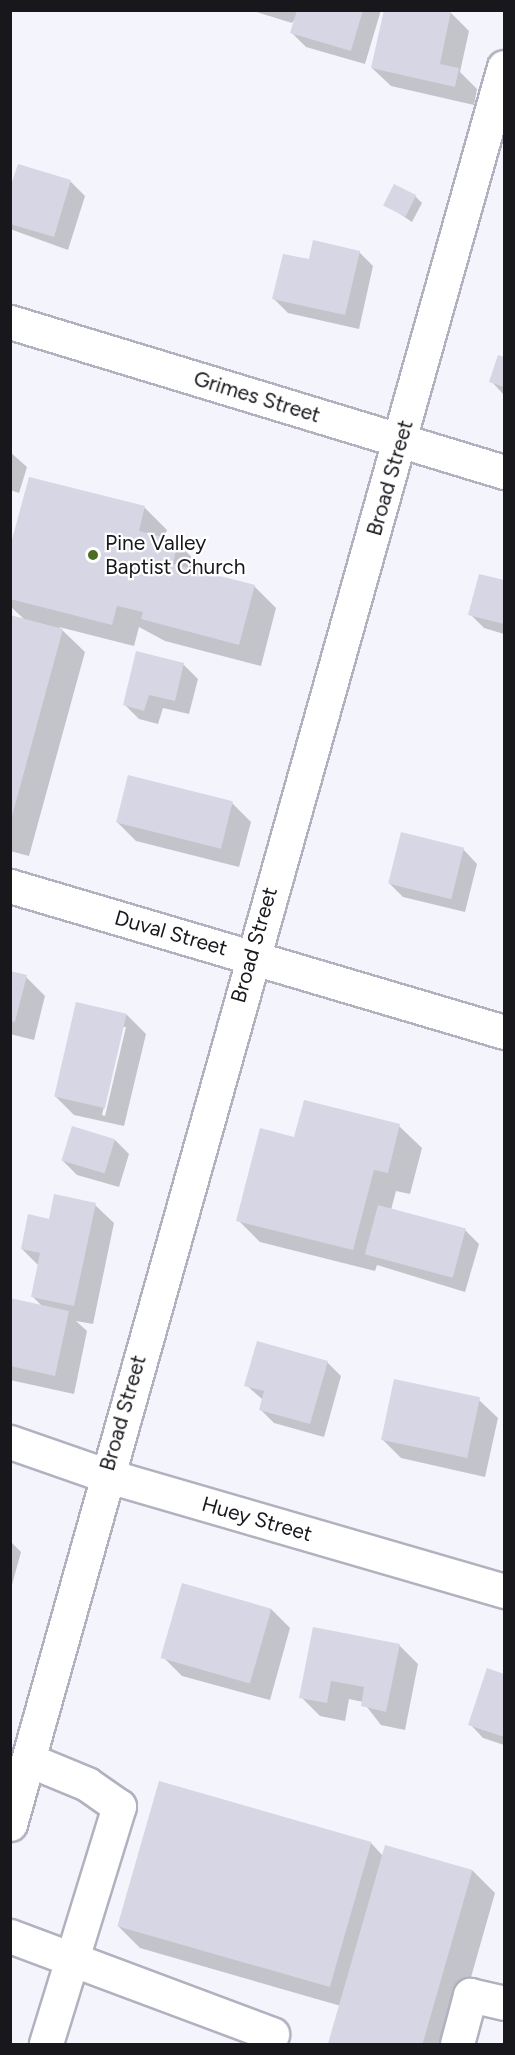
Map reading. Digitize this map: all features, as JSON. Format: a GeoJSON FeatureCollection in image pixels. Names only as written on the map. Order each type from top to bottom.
{"type":"FeatureCollection","features":[{"type":"Feature","properties":{"kind":"street","name":"Broad Street"},"geometry":{"type":"LineString","coordinates":[[10,1824],[250,957],[401,441],[504,68]]}},
{"type":"Feature","properties":{"kind":"street","name":"Grimes Street"},"geometry":{"type":"LineString","coordinates":[[10,322],[504,472]]}},
{"type":"Feature","properties":{"kind":"street","name":"Duval Street"},"geometry":{"type":"LineString","coordinates":[[10,886],[504,1032]]}},
{"type":"Feature","properties":{"kind":"street","name":"Huey Street"},"geometry":{"type":"LineString","coordinates":[[10,1442],[105,1475],[504,1591]]}},
{"type":"Feature","properties":{"kind":"street"},"geometry":{"type":"LineString","coordinates":[[29,1760],[87,1784],[119,1806],[69,1958],[46,2044]]}},
{"type":"Feature","properties":{"kind":"street"},"geometry":{"type":"LineString","coordinates":[[10,1936],[272,2034]]}},
{"type":"Feature","properties":{"kind":"street"},"geometry":{"type":"LineString","coordinates":[[457,2044],[470,1995],[504,2003]]}},
{"type":"Feature","properties":{"kind":"building"},"geometry":{"type":"Polygon","coordinates":[[[297,10],[363,10],[351,51],[290,33],[297,10]]]}},
{"type":"Feature","properties":{"kind":"building"},"geometry":{"type":"Polygon","coordinates":[[[384,10],[451,11],[440,64],[459,68],[455,87],[371,68],[384,10]]]}},
{"type":"Feature","properties":{"kind":"building"},"geometry":{"type":"Polygon","coordinates":[[[18,164],[71,180],[54,237],[10,224],[10,188],[18,164]]]}},
{"type":"Feature","properties":{"kind":"building"},"geometry":{"type":"Polygon","coordinates":[[[394,184],[416,195],[405,217],[383,205],[394,184]]]}},
{"type":"Feature","properties":{"kind":"building"},"geometry":{"type":"Polygon","coordinates":[[[313,240],[360,251],[345,315],[272,299],[283,254],[309,259],[313,240]]]}},
{"type":"Feature","properties":{"kind":"building"},"geometry":{"type":"Polygon","coordinates":[[[498,355],[504,357],[504,387],[489,382],[498,355]]]}},
{"type":"Feature","properties":{"kind":"building","name":"Pine Valley Baptist Church"},"geometry":{"type":"Polygon","coordinates":[[[29,477],[145,506],[139,531],[178,541],[173,564],[255,585],[239,645],[141,619],[143,612],[117,606],[112,625],[10,599],[10,547],[29,477]]]}},
{"type":"Feature","properties":{"kind":"building"},"geometry":{"type":"Polygon","coordinates":[[[479,574],[504,580],[504,624],[468,615],[479,574]]]}},
{"type":"Feature","properties":{"kind":"building"},"geometry":{"type":"Polygon","coordinates":[[[10,615],[63,629],[11,820],[10,820],[10,615]]]}},
{"type":"Feature","properties":{"kind":"building"},"geometry":{"type":"Polygon","coordinates":[[[136,651],[184,663],[175,701],[149,695],[144,711],[123,705],[136,651]]]}},
{"type":"Feature","properties":{"kind":"building"},"geometry":{"type":"Polygon","coordinates":[[[128,775],[233,801],[221,849],[116,823],[128,775]]]}},
{"type":"Feature","properties":{"kind":"building"},"geometry":{"type":"Polygon","coordinates":[[[401,832],[464,848],[451,899],[388,883],[401,832]]]}},
{"type":"Feature","properties":{"kind":"building"},"geometry":{"type":"Polygon","coordinates":[[[10,971],[27,975],[15,1022],[10,1021],[10,971]]]}},
{"type":"Feature","properties":{"kind":"building"},"geometry":{"type":"Polygon","coordinates":[[[76,1002],[127,1014],[105,1108],[54,1097],[76,1002]]]}},
{"type":"Feature","properties":{"kind":"building"},"geometry":{"type":"Polygon","coordinates":[[[304,1100],[400,1124],[388,1173],[374,1170],[353,1250],[236,1221],[260,1128],[294,1137],[304,1100]]]}},
{"type":"Feature","properties":{"kind":"building"},"geometry":{"type":"Polygon","coordinates":[[[72,1126],[115,1139],[105,1174],[61,1160],[72,1126]]]}},
{"type":"Feature","properties":{"kind":"building"},"geometry":{"type":"Polygon","coordinates":[[[54,1194],[96,1203],[74,1306],[31,1297],[40,1253],[21,1249],[28,1214],[49,1219],[54,1194]]]}},
{"type":"Feature","properties":{"kind":"building"},"geometry":{"type":"Polygon","coordinates":[[[378,1205],[466,1229],[453,1278],[365,1254],[378,1205]]]}},
{"type":"Feature","properties":{"kind":"building"},"geometry":{"type":"Polygon","coordinates":[[[10,1298],[69,1311],[55,1376],[10,1366],[10,1298]]]}},
{"type":"Feature","properties":{"kind":"building"},"geometry":{"type":"Polygon","coordinates":[[[257,1341],[328,1361],[310,1424],[259,1410],[264,1391],[244,1386],[257,1341]]]}},
{"type":"Feature","properties":{"kind":"building"},"geometry":{"type":"Polygon","coordinates":[[[394,1379],[480,1397],[467,1458],[381,1440],[394,1379]]]}},
{"type":"Feature","properties":{"kind":"building"},"geometry":{"type":"Polygon","coordinates":[[[182,1583],[271,1609],[250,1684],[161,1658],[182,1583]]]}},
{"type":"Feature","properties":{"kind":"building"},"geometry":{"type":"Polygon","coordinates":[[[313,1627],[400,1644],[386,1712],[361,1706],[364,1687],[331,1681],[327,1703],[299,1698],[313,1627]]]}},
{"type":"Feature","properties":{"kind":"building"},"geometry":{"type":"Polygon","coordinates":[[[487,1668],[504,1674],[504,1737],[468,1725],[487,1668]]]}},
{"type":"Feature","properties":{"kind":"building"},"geometry":{"type":"Polygon","coordinates":[[[159,1781],[371,1842],[330,1987],[117,1926],[159,1781]]]}},
{"type":"Feature","properties":{"kind":"building"},"geometry":{"type":"Polygon","coordinates":[[[385,1845],[472,1870],[423,2044],[328,2044],[385,1845]]]}},
{"type":"Feature","properties":{"kind":"place","name":"Pine Valley Baptist Church"},"geometry":{"type":"Point","coordinates":[93,555]}}]}
